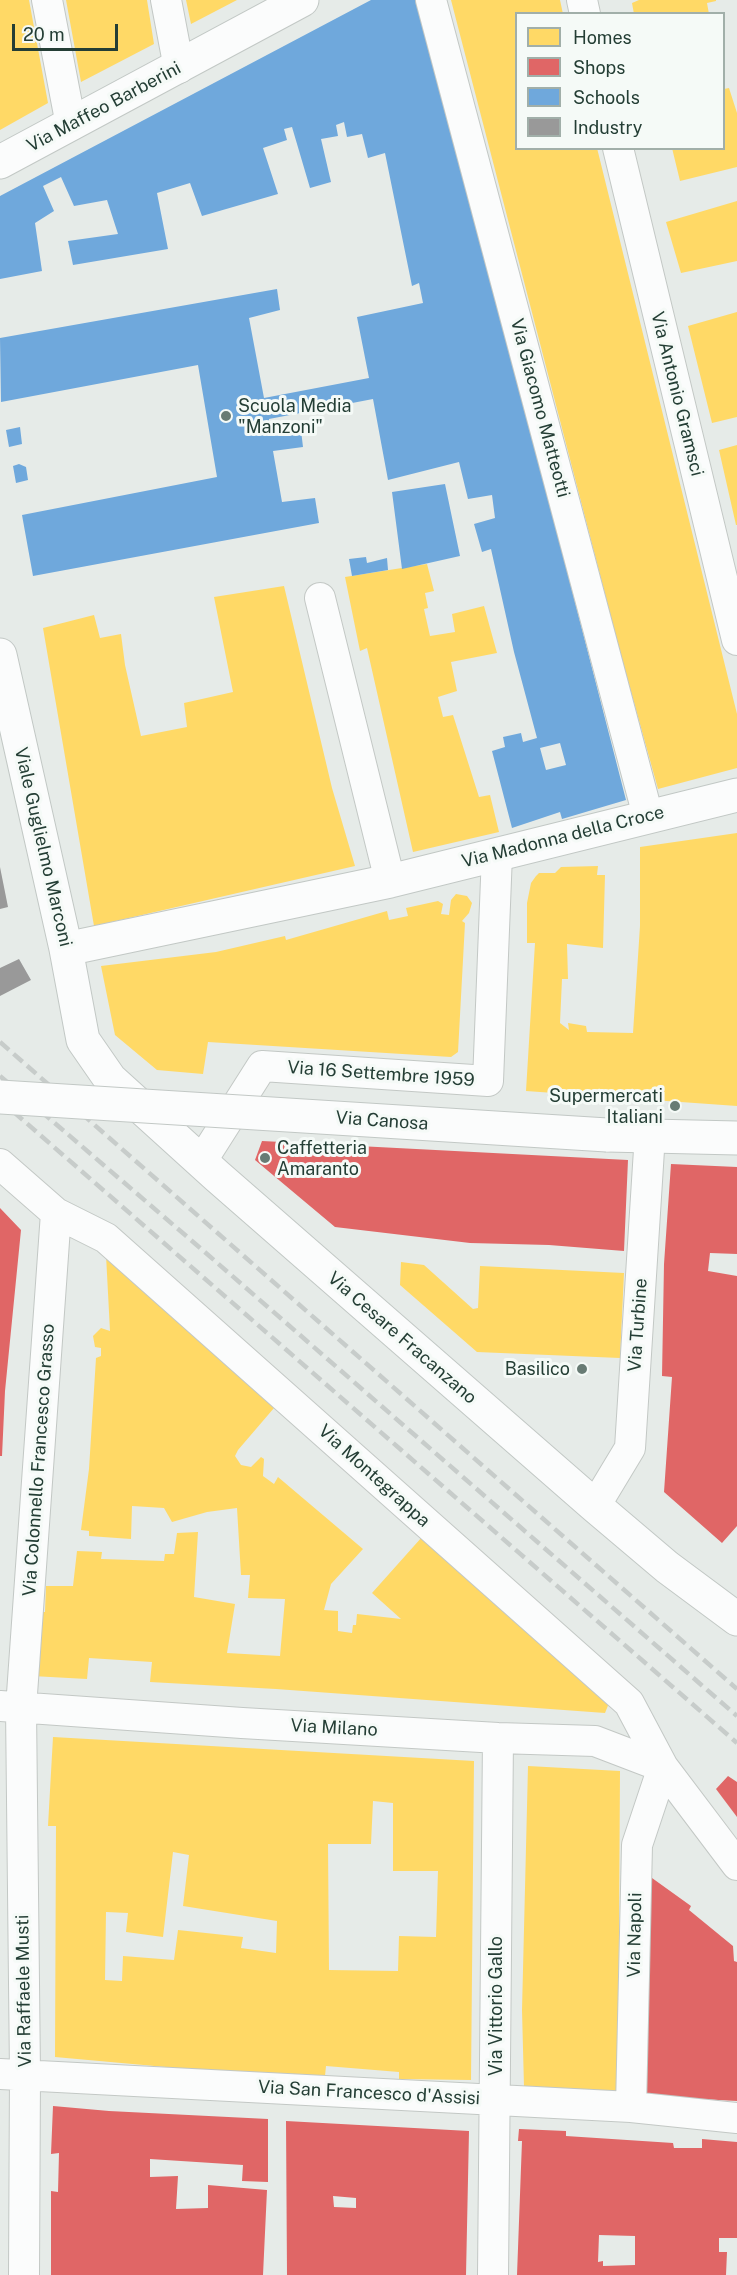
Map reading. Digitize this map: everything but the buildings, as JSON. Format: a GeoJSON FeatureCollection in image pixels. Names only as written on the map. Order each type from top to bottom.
{"type":"FeatureCollection","features":[{"type":"Feature","properties":{"kind":"street"},"geometry":{"type":"LineString","coordinates":[[47,0],[71,125]]}},
{"type":"Feature","properties":{"kind":"street"},"geometry":{"type":"LineString","coordinates":[[166,0],[178,68]]}},
{"type":"Feature","properties":{"kind":"street","name":"Via Maffeo Barberini"},"geometry":{"type":"LineString","coordinates":[[0,162],[302,0]]}},
{"type":"Feature","properties":{"kind":"street","name":"Via Giacomo Matteotti"},"geometry":{"type":"LineString","coordinates":[[431,0],[648,816]]}},
{"type":"Feature","properties":{"kind":"street","name":"Via Antonio Gramsci"},"geometry":{"type":"LineString","coordinates":[[618,150],[737,640]]}},
{"type":"Feature","properties":{"kind":"street"},"geometry":{"type":"LineString","coordinates":[[320,598],[390,881]]}},
{"type":"Feature","properties":{"kind":"street","name":"Viale Guglielmo Marconi"},"geometry":{"type":"LineString","coordinates":[[0,655],[66,949],[83,1040]]}},
{"type":"Feature","properties":{"kind":"street","name":"Via Madonna della Croce"},"geometry":{"type":"LineString","coordinates":[[66,949],[390,881],[737,795]]}},
{"type":"Feature","properties":{"kind":"street","name":"Via 16 Settembre 1959"},"geometry":{"type":"LineString","coordinates":[[201,1162],[261,1066],[488,1081],[497,854]]}},
{"type":"Feature","properties":{"kind":"street","name":"Via Cesare Fracanzano"},"geometry":{"type":"LineString","coordinates":[[83,1040],[110,1079],[201,1162],[595,1506],[667,1567],[737,1619]]}},
{"type":"Feature","properties":{"kind":"street","name":"Via Canosa"},"geometry":{"type":"LineString","coordinates":[[13,1098],[607,1135],[650,1134],[737,1138]]}},
{"type":"Feature","properties":{"kind":"street","name":"Via Turbine"},"geometry":{"type":"LineString","coordinates":[[595,1506],[630,1448],[650,1134]]}},
{"type":"Feature","properties":{"kind":"street","name":"Via Montegrappa"},"geometry":{"type":"LineString","coordinates":[[0,1164],[56,1213],[106,1238],[629,1703],[663,1767],[737,1865]]}},
{"type":"Feature","properties":{"kind":"street","name":"Via Colonnello Francesco Grasso"},"geometry":{"type":"LineString","coordinates":[[10,1707],[56,1213]]}},
{"type":"Feature","properties":{"kind":"street","name":"Via Milano"},"geometry":{"type":"LineString","coordinates":[[10,1707],[498,1738],[595,1741],[663,1767]]}},
{"type":"Feature","properties":{"kind":"street","name":"Via Raffaele Musti"},"geometry":{"type":"LineString","coordinates":[[10,1707],[12,2074],[24,2275]]}},
{"type":"Feature","properties":{"kind":"street","name":"Via Vittorio Gallo"},"geometry":{"type":"LineString","coordinates":[[493,2275],[498,1738]]}},
{"type":"Feature","properties":{"kind":"street","name":"Via Napoli"},"geometry":{"type":"LineString","coordinates":[[631,2108],[637,1845],[663,1767]]}},
{"type":"Feature","properties":{"kind":"street","name":"Via San Francesco d'Assisi"},"geometry":{"type":"LineString","coordinates":[[12,2074],[631,2108],[737,2118]]}},
{"type":"Feature","properties":{"kind":"railway"},"geometry":{"type":"LineString","coordinates":[[0,1042],[737,1689]]}},
{"type":"Feature","properties":{"kind":"railway"},"geometry":{"type":"LineString","coordinates":[[0,1076],[737,1716]]}},
{"type":"Feature","properties":{"kind":"railway"},"geometry":{"type":"LineString","coordinates":[[0,1100],[737,1743]]}},
{"type":"Feature","properties":{"kind":"place","name":"Scuola Media \"Manzoni\""},"geometry":{"type":"Point","coordinates":[226,416]}},
{"type":"Feature","properties":{"kind":"place","name":"Supermercati Italiani"},"geometry":{"type":"Point","coordinates":[675,1106]}},
{"type":"Feature","properties":{"kind":"place","name":"Caffetteria Amaranto"},"geometry":{"type":"Point","coordinates":[265,1158]}},
{"type":"Feature","properties":{"kind":"place","name":"Basilico"},"geometry":{"type":"Point","coordinates":[582,1369]}}]}
